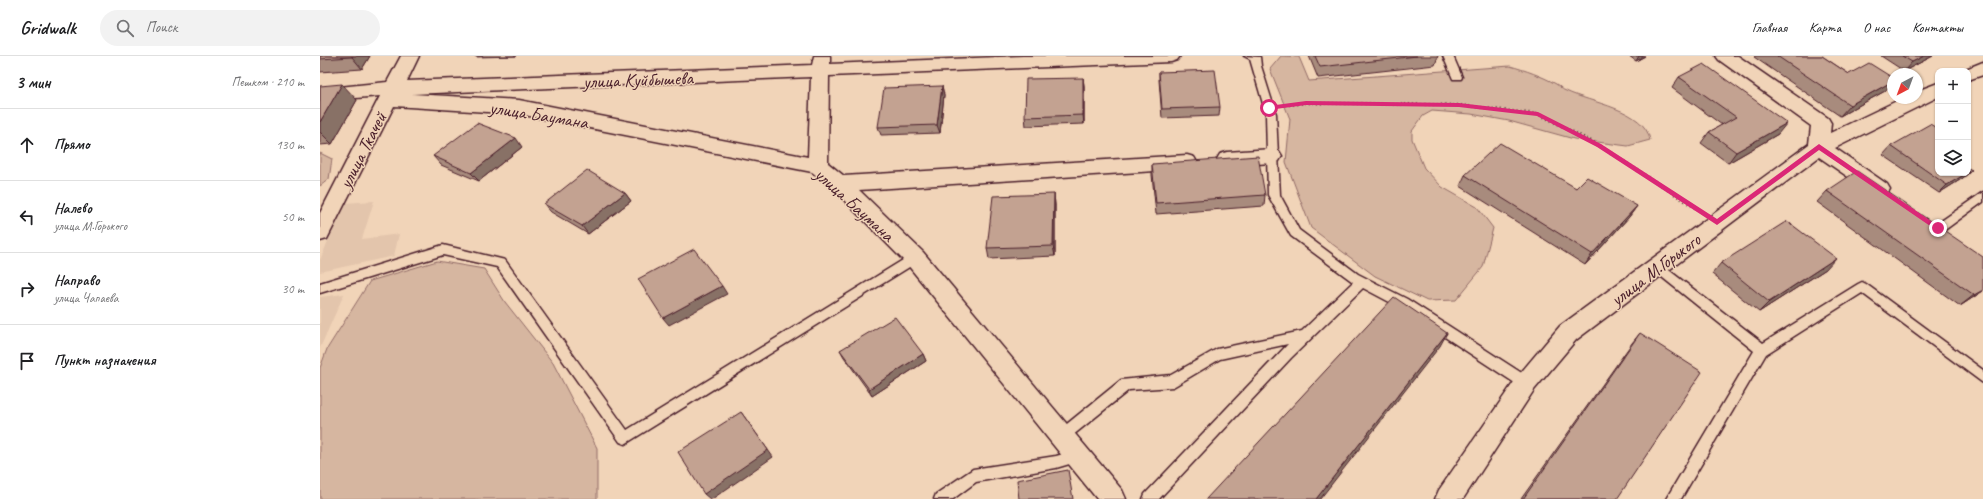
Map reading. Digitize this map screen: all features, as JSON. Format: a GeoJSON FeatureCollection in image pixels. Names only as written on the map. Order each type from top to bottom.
{"type":"FeatureCollection","features":[{"type":"Feature","properties":{"kind":"street","name":"улица Ткачей"},"geometry":{"type":"LineString","coordinates":[[320,233],[410,56]]}},
{"type":"Feature","properties":{"kind":"street","name":"улица Куйбышева"},"geometry":{"type":"LineString","coordinates":[[320,95],[390,94],[821,64],[1171,56]]}},
{"type":"Feature","properties":{"kind":"street"},"geometry":{"type":"LineString","coordinates":[[1725,56],[1821,123],[1819,147],[1894,198]]}},
{"type":"Feature","properties":{"kind":"street"},"geometry":{"type":"LineString","coordinates":[[818,166],[821,64]]}},
{"type":"Feature","properties":{"kind":"street"},"geometry":{"type":"LineString","coordinates":[[1971,73],[1983,68]]}},
{"type":"Feature","properties":{"kind":"street","name":"улица М.Горького"},"geometry":{"type":"LineString","coordinates":[[1448,499],[1526,383],[1568,333],[1819,147],[1935,90]]}},
{"type":"Feature","properties":{"kind":"street","name":"улица Баумана"},"geometry":{"type":"LineString","coordinates":[[390,94],[454,102],[519,107],[818,166],[840,184],[915,258],[1113,499]]}},
{"type":"Feature","properties":{"kind":"street"},"geometry":{"type":"LineString","coordinates":[[840,184],[1272,156]]}},
{"type":"Feature","properties":{"kind":"street"},"geometry":{"type":"LineString","coordinates":[[1932,224],[1957,242]]}},
{"type":"Feature","properties":{"kind":"lane"},"geometry":{"type":"LineString","coordinates":[[1249,56],[1255,57],[1256,66],[1269,108],[1274,195],[1295,233],[1361,282],[1403,304],[1526,383]]}},
{"type":"Feature","properties":{"kind":"lane"},"geometry":{"type":"LineString","coordinates":[[1448,56],[1457,77]]}},
{"type":"Feature","properties":{"kind":"lane"},"geometry":{"type":"LineString","coordinates":[[1932,224],[1983,196]]}},
{"type":"Feature","properties":{"kind":"lane"},"geometry":{"type":"LineString","coordinates":[[320,288],[444,250],[501,263],[624,438],[915,258]]}},
{"type":"Feature","properties":{"kind":"lane"},"geometry":{"type":"LineString","coordinates":[[1657,267],[1762,350]]}},
{"type":"Feature","properties":{"kind":"lane"},"geometry":{"type":"LineString","coordinates":[[1150,499],[1306,335],[1361,282]]}},
{"type":"Feature","properties":{"kind":"lane"},"geometry":{"type":"LineString","coordinates":[[1673,499],[1762,350],[1862,286],[1983,377]]}},
{"type":"Feature","properties":{"kind":"lane"},"geometry":{"type":"LineString","coordinates":[[1062,436],[1126,384],[1173,380],[1217,354],[1306,335]]}},
{"type":"Feature","properties":{"kind":"lane"},"geometry":{"type":"LineString","coordinates":[[941,499],[973,476],[1056,462],[1078,456]]}},
{"type":"Feature","properties":{"kind":"path"},"geometry":{"type":"LineString","coordinates":[[1269,108],[1306,103],[1452,104],[1538,114],[1599,146],[1717,222]]}},
{"type":"Feature","properties":{"kind":"shaded area"},"geometry":{"type":"Polygon","coordinates":[[[1281,56],[1299,57],[1309,81],[1510,66],[1545,78],[1576,95],[1628,114],[1646,129],[1650,140],[1628,146],[1574,139],[1509,121],[1471,114],[1432,111],[1423,116],[1412,131],[1412,139],[1424,168],[1442,187],[1477,207],[1493,228],[1483,267],[1456,300],[1427,301],[1375,276],[1311,228],[1286,162],[1290,119],[1270,69],[1281,56]]]}},
{"type":"Feature","properties":{"kind":"shaded area"},"geometry":{"type":"Polygon","coordinates":[[[320,153],[332,159],[329,179],[320,186],[320,153]]]}},
{"type":"Feature","properties":{"kind":"shaded area"},"geometry":{"type":"Polygon","coordinates":[[[374,201],[362,239],[399,234],[394,256],[320,272],[320,260],[344,203],[374,201]]]}},
{"type":"Feature","properties":{"kind":"shaded area"},"geometry":{"type":"Polygon","coordinates":[[[437,261],[484,269],[505,302],[553,363],[597,448],[597,499],[320,499],[320,368],[327,349],[370,281],[437,261]]]}},
{"type":"Feature","properties":{"kind":"shaded area"},"geometry":{"type":"Polygon","coordinates":[[[344,294],[320,348],[320,297],[344,294]]]}},
{"type":"Feature","properties":{"kind":"building"},"geometry":{"type":"Polygon","coordinates":[[[320,56],[352,56],[352,57],[320,59],[320,56]]]}},
{"type":"Feature","properties":{"kind":"building"},"geometry":{"type":"Polygon","coordinates":[[[1315,56],[1417,56],[1320,67],[1315,56]]]}},
{"type":"Feature","properties":{"kind":"building"},"geometry":{"type":"Polygon","coordinates":[[[1777,56],[1822,56],[1849,74],[1869,63],[1887,74],[1887,84],[1850,105],[1777,56]]]}},
{"type":"Feature","properties":{"kind":"building"},"geometry":{"type":"Polygon","coordinates":[[[1902,56],[1924,56],[1912,62],[1902,56]]]}},
{"type":"Feature","properties":{"kind":"building"},"geometry":{"type":"Polygon","coordinates":[[[1704,64],[1787,123],[1736,152],[1709,132],[1736,117],[1679,77],[1704,64]]]}},
{"type":"Feature","properties":{"kind":"building"},"geometry":{"type":"Polygon","coordinates":[[[1215,70],[1220,107],[1162,109],[1159,72],[1215,70]]]}},
{"type":"Feature","properties":{"kind":"building"},"geometry":{"type":"Polygon","coordinates":[[[1083,78],[1083,115],[1025,117],[1026,79],[1083,78]]]}},
{"type":"Feature","properties":{"kind":"building"},"geometry":{"type":"Polygon","coordinates":[[[342,84],[320,122],[320,86],[342,84]]]}},
{"type":"Feature","properties":{"kind":"building"},"geometry":{"type":"Polygon","coordinates":[[[942,86],[937,125],[878,127],[884,88],[942,86]]]}},
{"type":"Feature","properties":{"kind":"building"},"geometry":{"type":"Polygon","coordinates":[[[477,123],[516,138],[471,173],[433,156],[477,123]]]}},
{"type":"Feature","properties":{"kind":"building"},"geometry":{"type":"Polygon","coordinates":[[[1930,124],[1935,127],[1935,176],[1962,176],[1947,185],[1891,146],[1930,124]]]}},
{"type":"Feature","properties":{"kind":"building"},"geometry":{"type":"Polygon","coordinates":[[[1500,143],[1576,188],[1587,177],[1637,206],[1592,254],[1465,175],[1500,143]]]}},
{"type":"Feature","properties":{"kind":"building"},"geometry":{"type":"Polygon","coordinates":[[[1258,156],[1265,195],[1156,203],[1152,164],[1258,156]]]}},
{"type":"Feature","properties":{"kind":"building"},"geometry":{"type":"Polygon","coordinates":[[[587,170],[625,193],[582,226],[544,204],[587,170]]]}},
{"type":"Feature","properties":{"kind":"building"},"geometry":{"type":"Polygon","coordinates":[[[1857,171],[1983,257],[1983,290],[1974,295],[1827,191],[1857,171]]]}},
{"type":"Feature","properties":{"kind":"building"},"geometry":{"type":"Polygon","coordinates":[[[1054,194],[1053,246],[987,248],[993,196],[1054,194]]]}},
{"type":"Feature","properties":{"kind":"building"},"geometry":{"type":"Polygon","coordinates":[[[1787,221],[1836,258],[1769,302],[1721,263],[1787,221]]]}},
{"type":"Feature","properties":{"kind":"building"},"geometry":{"type":"Polygon","coordinates":[[[694,249],[722,286],[663,318],[638,279],[694,249]]]}},
{"type":"Feature","properties":{"kind":"building"},"geometry":{"type":"Polygon","coordinates":[[[1394,297],[1447,333],[1316,499],[1206,499],[1394,297]]]}},
{"type":"Feature","properties":{"kind":"building"},"geometry":{"type":"Polygon","coordinates":[[[895,317],[923,354],[869,389],[840,350],[895,317]]]}},
{"type":"Feature","properties":{"kind":"building"},"geometry":{"type":"Polygon","coordinates":[[[1640,333],[1702,372],[1617,499],[1523,499],[1640,333]]]}},
{"type":"Feature","properties":{"kind":"building"},"geometry":{"type":"Polygon","coordinates":[[[741,412],[768,450],[704,494],[678,452],[741,412]]]}},
{"type":"Feature","properties":{"kind":"building"},"geometry":{"type":"Polygon","coordinates":[[[1068,470],[1073,499],[1019,499],[1017,480],[1068,470]]]}},
{"type":"Feature","properties":{"kind":"route"},"geometry":{"type":"LineString","coordinates":[[1269,108],[1306,103],[1384,103],[1459,105],[1538,114],[1599,146],[1717,222],[1819,147],[1938,228]]}}]}
